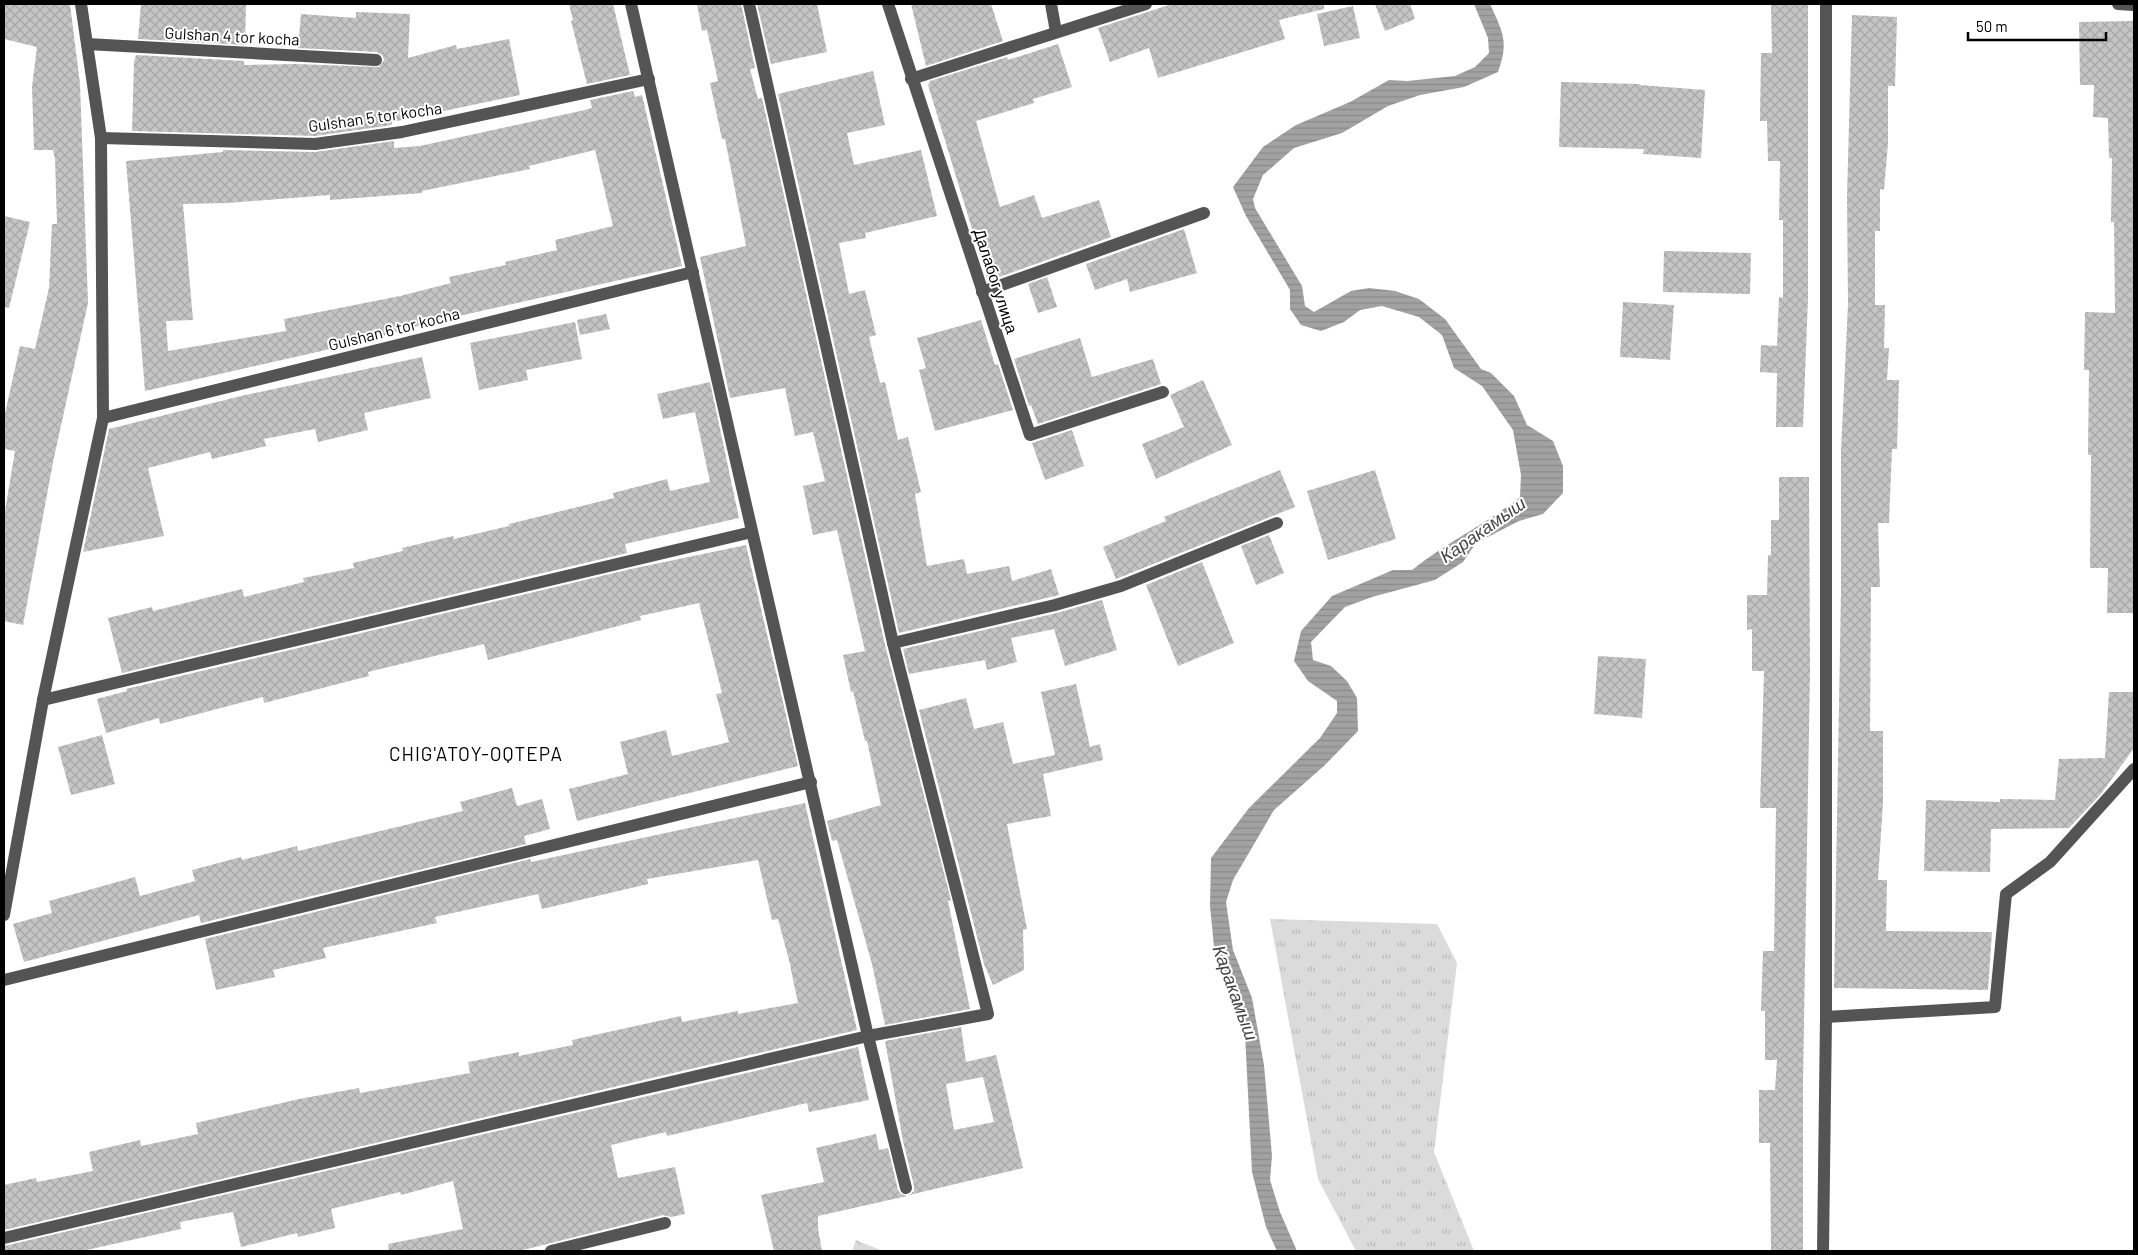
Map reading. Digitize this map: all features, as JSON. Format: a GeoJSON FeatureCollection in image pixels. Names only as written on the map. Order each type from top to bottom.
{"type":"FeatureCollection","features":[{"type":"Feature","properties":{"kind":"street"},"geometry":{"type":"LineString","coordinates":[[4,915],[7,884],[43,700],[104,418],[101,138],[81,4]]}},
{"type":"Feature","properties":{"kind":"street"},"geometry":{"type":"LineString","coordinates":[[631,4],[868,1036],[906,1188]]}},
{"type":"Feature","properties":{"kind":"street"},"geometry":{"type":"LineString","coordinates":[[4,1238],[868,1036],[988,1014],[893,643],[749,4]]}},
{"type":"Feature","properties":{"kind":"street","name":"Далабог улица"},"geometry":{"type":"LineString","coordinates":[[888,4],[911,79],[1030,435],[1163,392]]}},
{"type":"Feature","properties":{"kind":"street"},"geometry":{"type":"LineString","coordinates":[[1052,4],[1056,32]]}},
{"type":"Feature","properties":{"kind":"street"},"geometry":{"type":"LineString","coordinates":[[911,79],[1146,4]]}},
{"type":"Feature","properties":{"kind":"street"},"geometry":{"type":"LineString","coordinates":[[1823,1251],[1826,1018],[1826,4]]}},
{"type":"Feature","properties":{"kind":"street"},"geometry":{"type":"LineString","coordinates":[[2118,4],[2134,5]]}},
{"type":"Feature","properties":{"kind":"street","name":"Gulshan 4 tor kocha"},"geometry":{"type":"LineString","coordinates":[[87,44],[376,60]]}},
{"type":"Feature","properties":{"kind":"street","name":"Gulshan 5 tor kocha"},"geometry":{"type":"LineString","coordinates":[[101,138],[315,144],[402,132],[648,79]]}},
{"type":"Feature","properties":{"kind":"street"},"geometry":{"type":"LineString","coordinates":[[982,292],[1204,212]]}},
{"type":"Feature","properties":{"kind":"street","name":"Gulshan 6 tor kocha"},"geometry":{"type":"LineString","coordinates":[[104,418],[693,272]]}},
{"type":"Feature","properties":{"kind":"street"},"geometry":{"type":"LineString","coordinates":[[893,643],[1121,586],[1277,523]]}},
{"type":"Feature","properties":{"kind":"street"},"geometry":{"type":"LineString","coordinates":[[43,700],[752,532]]}},
{"type":"Feature","properties":{"kind":"street"},"geometry":{"type":"LineString","coordinates":[[1826,1018],[1995,1007],[2006,894],[2050,862],[2134,769]]}},
{"type":"Feature","properties":{"kind":"street"},"geometry":{"type":"LineString","coordinates":[[4,980],[811,782]]}},
{"type":"Feature","properties":{"kind":"street"},"geometry":{"type":"LineString","coordinates":[[551,1251],[664,1223]]}},
{"type":"Feature","properties":{"kind":"green space"},"geometry":{"type":"Polygon","coordinates":[[[1270,919],[1437,924],[1457,963],[1434,1152],[1474,1251],[1356,1251],[1318,1179],[1270,919]]]}},
{"type":"Feature","properties":{"kind":"green space"},"geometry":{"type":"Polygon","coordinates":[[[856,1240],[883,1251],[852,1251],[856,1240]]]}},
{"type":"Feature","properties":{"kind":"water","name":"Каракамыш"},"geometry":{"type":"Polygon","coordinates":[[[1474,4],[1490,4],[1501,30],[1504,45],[1498,72],[1464,87],[1420,95],[1388,106],[1342,133],[1294,148],[1263,175],[1253,199],[1255,208],[1302,286],[1305,306],[1314,312],[1351,291],[1369,288],[1395,291],[1419,299],[1445,319],[1481,369],[1491,373],[1514,396],[1527,425],[1553,441],[1563,466],[1563,493],[1543,514],[1519,521],[1476,543],[1463,562],[1435,580],[1372,597],[1345,607],[1311,642],[1313,660],[1331,666],[1347,681],[1357,698],[1358,731],[1325,765],[1274,810],[1233,880],[1226,902],[1233,950],[1252,998],[1264,1065],[1272,1156],[1270,1180],[1280,1212],[1297,1251],[1277,1251],[1266,1227],[1252,1172],[1245,1034],[1215,957],[1210,906],[1211,858],[1249,808],[1320,738],[1337,713],[1337,701],[1308,681],[1294,661],[1301,631],[1332,596],[1393,570],[1412,570],[1507,507],[1520,497],[1521,475],[1513,430],[1482,386],[1454,368],[1442,335],[1419,317],[1382,306],[1360,310],[1344,322],[1321,331],[1301,325],[1290,309],[1290,290],[1246,216],[1233,187],[1263,147],[1296,125],[1350,102],[1389,80],[1407,81],[1455,76],[1475,67],[1489,53],[1488,38],[1474,4]]]}},
{"type":"Feature","properties":{"kind":"building"},"geometry":{"type":"Polygon","coordinates":[[[4,4],[70,4],[80,84],[88,303],[53,462],[23,625],[4,621],[4,517],[15,451],[4,449],[4,418],[20,346],[35,349],[49,288],[52,224],[57,224],[55,159],[53,150],[34,150],[32,87],[37,47],[4,39],[4,4]]]}},
{"type":"Feature","properties":{"kind":"building"},"geometry":{"type":"Polygon","coordinates":[[[141,4],[246,4],[245,45],[138,39],[141,4]]]}},
{"type":"Feature","properties":{"kind":"building"},"geometry":{"type":"Polygon","coordinates":[[[569,4],[613,4],[630,75],[587,84],[571,21],[573,20],[569,4]]]}},
{"type":"Feature","properties":{"kind":"building"},"geometry":{"type":"Polygon","coordinates":[[[697,4],[741,4],[755,68],[750,69],[758,99],[762,98],[885,645],[951,900],[948,901],[970,1009],[885,1025],[872,964],[837,840],[832,841],[827,821],[881,805],[867,741],[865,741],[853,691],[851,692],[843,655],[865,651],[837,530],[813,535],[803,486],[825,481],[813,432],[795,436],[785,388],[730,398],[700,257],[746,246],[725,139],[722,139],[710,83],[718,81],[707,30],[702,31],[697,4]]]}},
{"type":"Feature","properties":{"kind":"building"},"geometry":{"type":"Polygon","coordinates":[[[757,4],[817,4],[827,52],[771,64],[757,4]]]}},
{"type":"Feature","properties":{"kind":"building"},"geometry":{"type":"Polygon","coordinates":[[[911,4],[991,4],[1003,41],[926,66],[911,4]]]}},
{"type":"Feature","properties":{"kind":"building"},"geometry":{"type":"Polygon","coordinates":[[[1172,4],[1324,4],[1324,9],[1279,20],[1285,39],[1158,78],[1149,48],[1110,62],[1098,28],[1172,4]]]}},
{"type":"Feature","properties":{"kind":"building"},"geometry":{"type":"Polygon","coordinates":[[[1375,4],[1410,4],[1415,19],[1385,31],[1375,4]]]}},
{"type":"Feature","properties":{"kind":"building"},"geometry":{"type":"Polygon","coordinates":[[[1771,4],[1808,4],[1808,298],[1803,427],[1776,427],[1777,373],[1760,372],[1761,345],[1777,346],[1779,297],[1783,298],[1783,220],[1779,220],[1780,161],[1768,161],[1767,121],[1760,121],[1761,53],[1772,53],[1771,4]]]}},
{"type":"Feature","properties":{"kind":"building"},"geometry":{"type":"Polygon","coordinates":[[[1353,6],[1360,38],[1324,46],[1317,14],[1353,6]]]}},
{"type":"Feature","properties":{"kind":"building"},"geometry":{"type":"Polygon","coordinates":[[[356,12],[410,14],[408,58],[456,45],[457,49],[509,39],[520,95],[392,122],[392,125],[315,136],[132,131],[134,62],[136,55],[244,61],[244,65],[296,64],[379,67],[384,60],[383,56],[377,52],[298,48],[301,14],[356,18],[356,12]]]}},
{"type":"Feature","properties":{"kind":"building"},"geometry":{"type":"Polygon","coordinates":[[[1852,15],[1897,17],[1895,86],[1888,86],[1888,143],[1884,190],[1880,189],[1880,231],[1875,231],[1875,305],[1885,305],[1884,348],[1889,348],[1887,380],[1899,380],[1897,449],[1892,449],[1889,523],[1878,523],[1880,587],[1871,587],[1870,731],[1883,731],[1883,802],[1878,880],[1887,880],[1886,931],[1992,932],[1988,990],[1834,988],[1841,591],[1841,451],[1848,304],[1847,197],[1852,15]]]}},
{"type":"Feature","properties":{"kind":"building"},"geometry":{"type":"Polygon","coordinates":[[[2134,21],[2134,613],[2107,613],[2108,568],[2090,568],[2091,455],[2088,455],[2089,370],[2084,370],[2085,312],[2115,313],[2114,222],[2111,222],[2112,158],[2109,158],[2108,118],[2093,117],[2094,85],[2080,85],[2079,22],[2134,21]]]}},
{"type":"Feature","properties":{"kind":"building"},"geometry":{"type":"Polygon","coordinates":[[[1058,44],[1072,87],[1033,99],[1034,103],[976,121],[1000,207],[1034,195],[1042,218],[1099,200],[1111,237],[988,281],[928,85],[930,81],[1007,57],[1008,60],[1058,44]]]}},
{"type":"Feature","properties":{"kind":"building"},"geometry":{"type":"Polygon","coordinates":[[[873,71],[885,125],[847,133],[854,165],[921,150],[937,216],[865,233],[866,238],[839,243],[849,294],[865,290],[876,335],[869,337],[880,383],[885,382],[898,440],[908,437],[921,492],[915,494],[927,566],[964,559],[967,574],[1009,566],[1012,581],[1051,569],[1059,595],[899,633],[778,94],[873,71]]]}},
{"type":"Feature","properties":{"kind":"building"},"geometry":{"type":"Polygon","coordinates":[[[1561,82],[1640,84],[1705,90],[1701,158],[1643,154],[1644,149],[1559,147],[1561,82]]]}},
{"type":"Feature","properties":{"kind":"building"},"geometry":{"type":"Polygon","coordinates":[[[633,91],[635,97],[642,95],[682,266],[432,322],[357,343],[145,391],[126,161],[223,152],[223,150],[315,152],[394,141],[394,148],[420,146],[585,110],[592,108],[590,100],[633,91]],[[595,150],[529,166],[530,169],[422,191],[422,193],[330,200],[330,195],[227,203],[183,204],[193,320],[166,321],[168,351],[286,331],[284,319],[400,296],[451,283],[449,277],[506,265],[505,262],[557,250],[555,240],[613,226],[595,150]]]}},
{"type":"Feature","properties":{"kind":"building"},"geometry":{"type":"Polygon","coordinates":[[[4,216],[30,222],[9,308],[4,307],[4,216]]]}},
{"type":"Feature","properties":{"kind":"building"},"geometry":{"type":"Polygon","coordinates":[[[1184,229],[1197,273],[1130,292],[1127,279],[1095,290],[1086,264],[1184,229]]]}},
{"type":"Feature","properties":{"kind":"building"},"geometry":{"type":"Polygon","coordinates":[[[1664,251],[1751,253],[1750,294],[1663,292],[1664,251]]]}},
{"type":"Feature","properties":{"kind":"building"},"geometry":{"type":"Polygon","coordinates":[[[1047,277],[1057,307],[1038,313],[1028,284],[1047,277]]]}},
{"type":"Feature","properties":{"kind":"building"},"geometry":{"type":"Polygon","coordinates":[[[1623,302],[1674,305],[1670,360],[1620,357],[1623,302]]]}},
{"type":"Feature","properties":{"kind":"building"},"geometry":{"type":"Polygon","coordinates":[[[606,314],[610,329],[580,335],[577,320],[606,314]]]}},
{"type":"Feature","properties":{"kind":"building"},"geometry":{"type":"Polygon","coordinates":[[[981,320],[995,365],[998,364],[1013,410],[935,431],[919,370],[926,368],[917,338],[981,320]]]}},
{"type":"Feature","properties":{"kind":"building"},"geometry":{"type":"Polygon","coordinates":[[[575,322],[582,359],[526,370],[528,380],[479,390],[470,343],[575,322]]]}},
{"type":"Feature","properties":{"kind":"building"},"geometry":{"type":"Polygon","coordinates":[[[1080,338],[1092,377],[1153,359],[1161,384],[1038,424],[1031,405],[1029,406],[1014,359],[1080,338]]]}},
{"type":"Feature","properties":{"kind":"building"},"geometry":{"type":"Polygon","coordinates":[[[422,357],[431,398],[364,413],[368,430],[318,442],[315,429],[264,439],[266,446],[212,459],[210,452],[148,468],[164,536],[83,552],[109,429],[241,396],[422,357]]]}},
{"type":"Feature","properties":{"kind":"building"},"geometry":{"type":"Polygon","coordinates":[[[1203,380],[1232,445],[1156,479],[1142,444],[1184,427],[1170,395],[1203,380]]]}},
{"type":"Feature","properties":{"kind":"building"},"geometry":{"type":"Polygon","coordinates":[[[710,382],[739,518],[625,544],[627,553],[122,673],[108,618],[152,607],[153,611],[242,589],[244,597],[304,582],[303,578],[354,568],[353,563],[403,551],[402,548],[453,536],[454,539],[509,526],[509,524],[614,498],[613,493],[667,479],[670,491],[710,482],[695,412],[663,419],[657,394],[710,382]]]}},
{"type":"Feature","properties":{"kind":"building"},"geometry":{"type":"Polygon","coordinates":[[[1072,430],[1084,466],[1045,480],[1032,443],[1072,430]]]}},
{"type":"Feature","properties":{"kind":"building"},"geometry":{"type":"Polygon","coordinates":[[[1280,470],[1295,507],[1116,579],[1103,547],[1166,521],[1164,517],[1280,470]]]}},
{"type":"Feature","properties":{"kind":"building"},"geometry":{"type":"Polygon","coordinates":[[[1375,470],[1396,539],[1328,560],[1307,491],[1375,470]]]}},
{"type":"Feature","properties":{"kind":"building"},"geometry":{"type":"Polygon","coordinates":[[[1779,477],[1809,477],[1810,672],[1803,1082],[1803,1251],[1771,1251],[1770,1143],[1759,1143],[1759,1090],[1775,1090],[1777,1060],[1765,1060],[1765,1011],[1761,1011],[1763,951],[1774,951],[1776,808],[1760,808],[1764,671],[1752,671],[1752,629],[1747,630],[1747,595],[1767,595],[1768,555],[1771,555],[1771,520],[1779,520],[1779,477]]]}},
{"type":"Feature","properties":{"kind":"building"},"geometry":{"type":"Polygon","coordinates":[[[1269,535],[1284,573],[1256,585],[1241,546],[1269,535]]]}},
{"type":"Feature","properties":{"kind":"building"},"geometry":{"type":"Polygon","coordinates":[[[746,545],[798,766],[577,821],[569,789],[628,774],[620,742],[666,730],[672,756],[729,742],[716,694],[722,693],[699,603],[640,616],[641,620],[488,660],[484,644],[368,672],[369,676],[264,703],[263,697],[160,724],[159,718],[106,733],[97,699],[127,691],[126,689],[631,569],[746,545]]]}},
{"type":"Feature","properties":{"kind":"building"},"geometry":{"type":"Polygon","coordinates":[[[1202,562],[1234,643],[1178,666],[1146,585],[1202,562]]]}},
{"type":"Feature","properties":{"kind":"building"},"geometry":{"type":"Polygon","coordinates":[[[1102,600],[1117,650],[1065,666],[1054,629],[1011,638],[1017,662],[987,670],[985,660],[909,674],[903,649],[1057,613],[1102,600]]]}},
{"type":"Feature","properties":{"kind":"building"},"geometry":{"type":"Polygon","coordinates":[[[1598,656],[1646,659],[1642,718],[1594,714],[1598,656]]]}},
{"type":"Feature","properties":{"kind":"building"},"geometry":{"type":"Polygon","coordinates":[[[1076,684],[1090,747],[1100,744],[1103,760],[1043,774],[1051,816],[1007,824],[1027,929],[1023,930],[1024,970],[993,985],[984,964],[919,710],[966,698],[974,729],[1003,722],[1013,764],[1055,755],[1041,692],[1076,684]]]}},
{"type":"Feature","properties":{"kind":"building"},"geometry":{"type":"Polygon","coordinates":[[[2109,692],[2134,692],[2134,748],[2101,794],[2069,828],[1991,829],[1990,872],[1924,871],[1926,800],[2000,802],[2000,799],[2055,800],[2059,759],[2105,758],[2109,692]]]}},
{"type":"Feature","properties":{"kind":"building"},"geometry":{"type":"Polygon","coordinates":[[[102,735],[115,784],[71,795],[58,747],[102,735]]]}},
{"type":"Feature","properties":{"kind":"building"},"geometry":{"type":"Polygon","coordinates":[[[512,788],[517,806],[542,799],[550,829],[524,836],[526,844],[201,923],[199,915],[24,962],[13,924],[52,913],[49,901],[135,877],[140,896],[195,881],[192,870],[241,857],[242,860],[297,846],[298,851],[463,811],[460,802],[512,788]]]}},
{"type":"Feature","properties":{"kind":"building"},"geometry":{"type":"Polygon","coordinates":[[[805,803],[857,1030],[4,1230],[4,1185],[36,1178],[37,1182],[93,1171],[89,1152],[140,1140],[141,1146],[198,1134],[196,1123],[299,1099],[359,1088],[360,1093],[470,1073],[468,1062],[519,1052],[519,1056],[573,1045],[572,1040],[681,1016],[682,1022],[738,1011],[738,1014],[798,1003],[778,919],[772,920],[758,860],[647,879],[648,884],[542,909],[538,894],[435,917],[437,923],[323,948],[326,958],[273,970],[275,977],[216,990],[205,939],[530,859],[531,862],[805,803]]]}},
{"type":"Feature","properties":{"kind":"building"},"geometry":{"type":"Polygon","coordinates":[[[961,1027],[966,1062],[996,1055],[1023,1168],[909,1195],[914,1191],[914,1186],[903,1141],[885,1041],[961,1027]],[[983,1077],[946,1084],[954,1130],[994,1122],[983,1077]]]}},
{"type":"Feature","properties":{"kind":"building"},"geometry":{"type":"Polygon","coordinates":[[[858,1047],[869,1100],[809,1112],[807,1103],[667,1136],[666,1132],[611,1145],[618,1178],[675,1167],[685,1214],[671,1217],[663,1215],[519,1251],[389,1251],[388,1244],[463,1229],[453,1181],[401,1195],[400,1192],[331,1209],[335,1228],[298,1237],[297,1233],[241,1247],[233,1212],[180,1222],[181,1229],[82,1251],[4,1251],[4,1246],[858,1047]]]}},
{"type":"Feature","properties":{"kind":"building"},"geometry":{"type":"Polygon","coordinates":[[[876,1134],[879,1150],[888,1148],[898,1190],[901,1194],[907,1196],[818,1216],[822,1251],[774,1251],[761,1195],[824,1182],[816,1148],[876,1134]]]}},
{"type":"Feature","properties":{"kind":"district","name":"CHIG'ATOY-OQTEPA"},"geometry":{"type":"Point","coordinates":[476,754]}}]}
